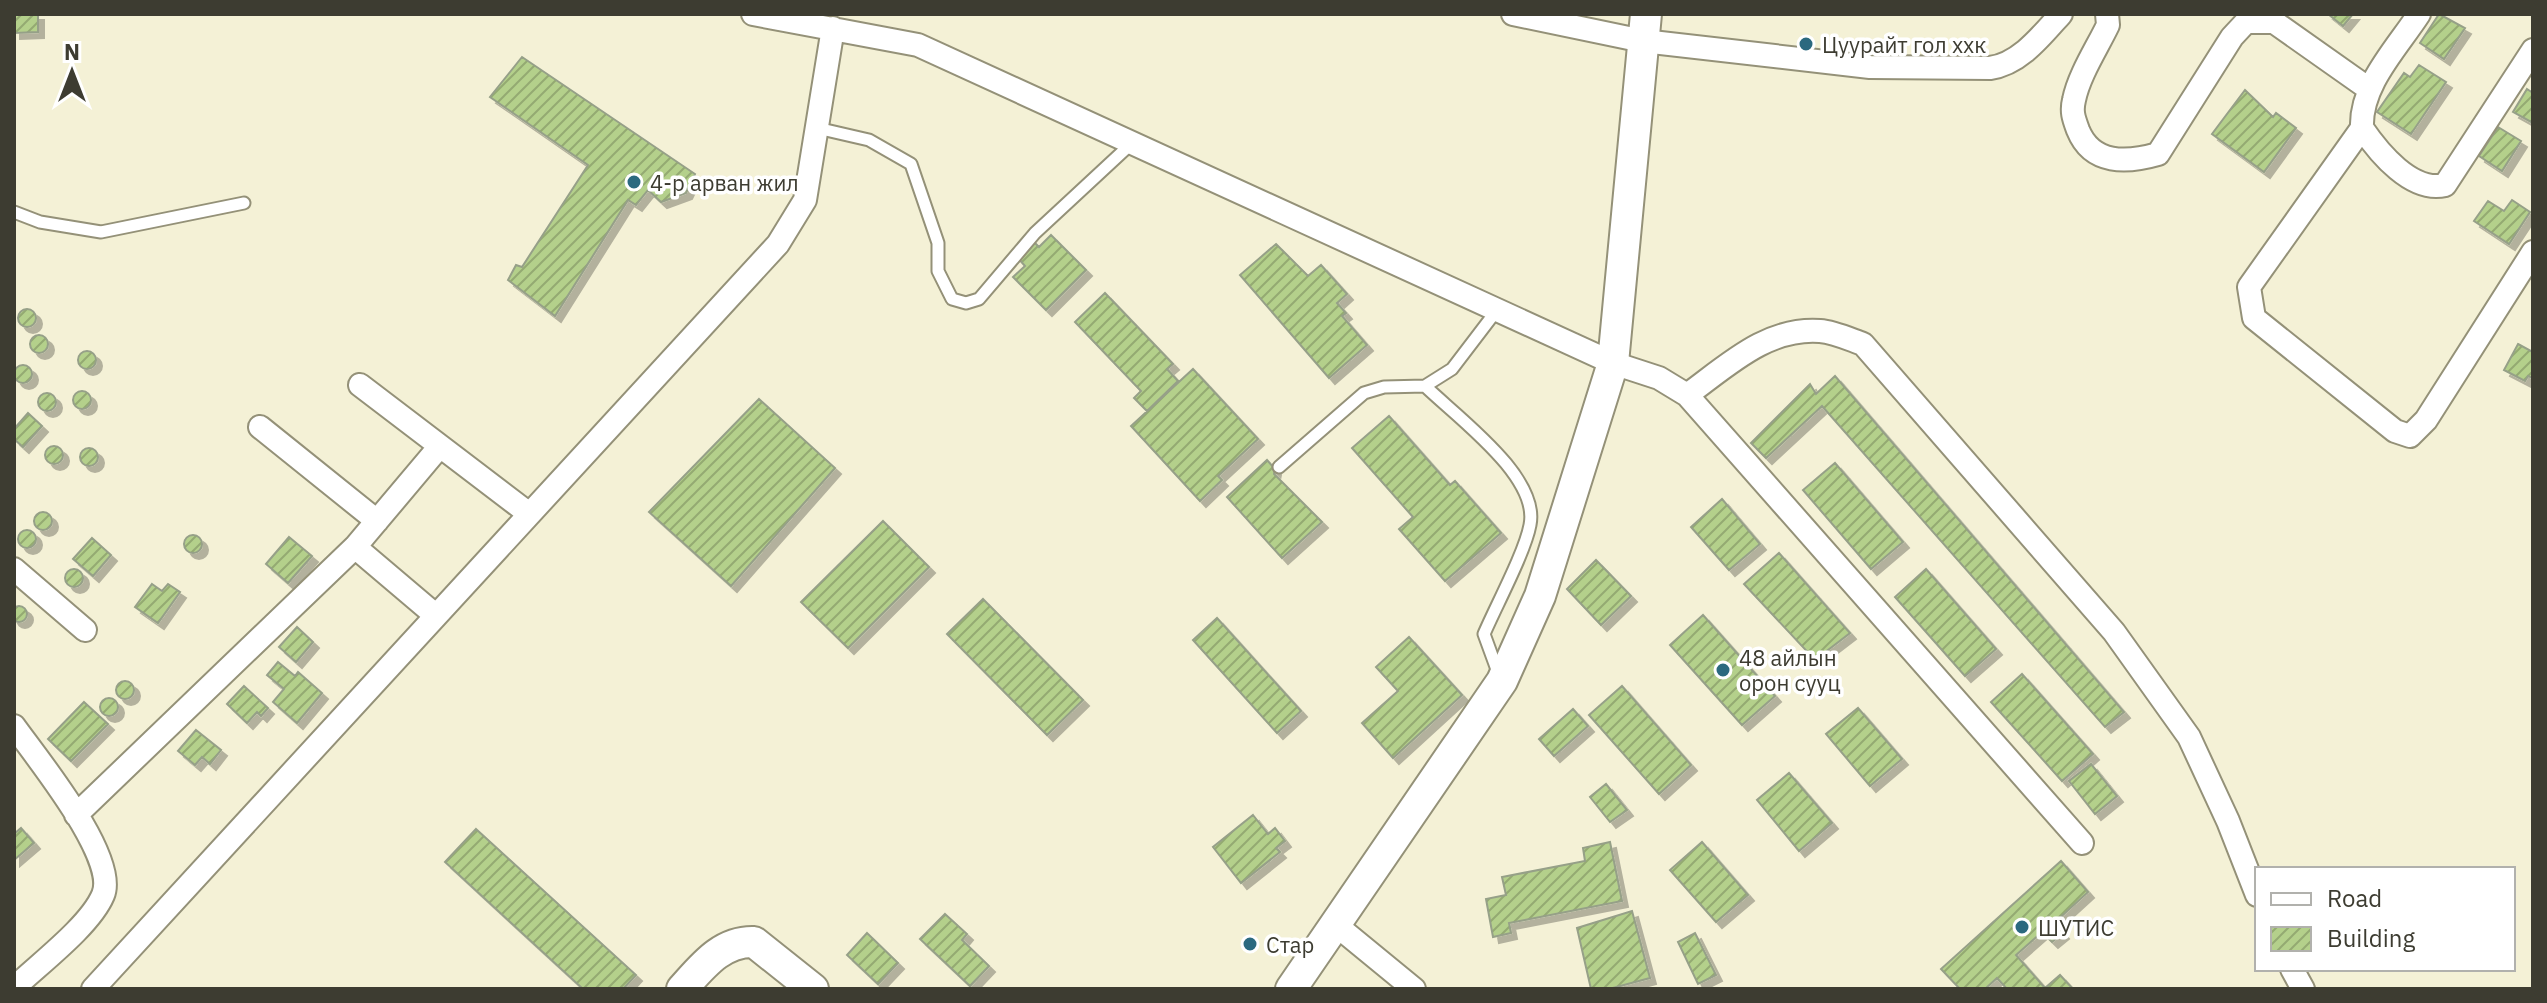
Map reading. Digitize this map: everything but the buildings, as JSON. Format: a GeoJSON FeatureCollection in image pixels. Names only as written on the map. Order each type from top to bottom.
{"type":"FeatureCollection","features":[{"type":"Feature","properties":{"kind":"street"},"geometry":{"type":"LineString","coordinates":[[753,14],[918,45],[1613,363],[1659,378],[1687,395],[2082,843]]}},
{"type":"Feature","properties":{"kind":"street"},"geometry":{"type":"LineString","coordinates":[[1513,14],[1645,28],[1870,67],[1990,68],[2005,66],[2017,57],[2061,14]]}},
{"type":"Feature","properties":{"kind":"street"},"geometry":{"type":"LineString","coordinates":[[2107,14],[2108,25],[2074,98],[2072,115],[2084,145],[2102,158],[2133,161],[2158,154],[2232,37],[2246,22],[2274,22],[2369,89]]}},
{"type":"Feature","properties":{"kind":"street"},"geometry":{"type":"LineString","coordinates":[[2419,14],[2369,89],[2362,128],[2249,287],[2249,303],[2254,318],[2395,431],[2410,436],[2426,420],[2533,252]]}},
{"type":"Feature","properties":{"kind":"street"},"geometry":{"type":"LineString","coordinates":[[93,989],[434,614],[778,244],[805,200],[833,28]]}},
{"type":"Feature","properties":{"kind":"street"},"geometry":{"type":"LineString","coordinates":[[1291,989],[1502,681],[1540,596],[1613,363],[1645,28]]}},
{"type":"Feature","properties":{"kind":"street"},"geometry":{"type":"LineString","coordinates":[[2362,128],[2412,180],[2430,187],[2445,185],[2533,50]]}},
{"type":"Feature","properties":{"kind":"street"},"geometry":{"type":"LineString","coordinates":[[1687,395],[1751,348],[1788,332],[1823,331],[1863,344],[2123,644],[2189,737],[2255,890]]}},
{"type":"Feature","properties":{"kind":"street"},"geometry":{"type":"LineString","coordinates":[[360,385],[528,513]]}},
{"type":"Feature","properties":{"kind":"street"},"geometry":{"type":"LineString","coordinates":[[260,427],[377,521]]}},
{"type":"Feature","properties":{"kind":"street"},"geometry":{"type":"LineString","coordinates":[[76,815],[355,547],[440,446]]}},
{"type":"Feature","properties":{"kind":"street"},"geometry":{"type":"LineString","coordinates":[[355,547],[434,614]]}},
{"type":"Feature","properties":{"kind":"street"},"geometry":{"type":"LineString","coordinates":[[14,569],[85,630]]}},
{"type":"Feature","properties":{"kind":"street"},"geometry":{"type":"LineString","coordinates":[[14,726],[76,815],[107,874],[104,895],[86,919],[14,988]]}},
{"type":"Feature","properties":{"kind":"street"},"geometry":{"type":"LineString","coordinates":[[1336,925],[1414,989]]}},
{"type":"Feature","properties":{"kind":"street"},"geometry":{"type":"LineString","coordinates":[[682,989],[714,954],[742,942],[754,942],[813,989]]}},
{"type":"Feature","properties":{"kind":"street"},"geometry":{"type":"LineString","coordinates":[[2293,971],[2303,989]]}},
{"type":"Feature","properties":{"kind":"lane"},"geometry":{"type":"LineString","coordinates":[[817,128],[869,140],[911,164],[938,243],[938,271],[952,299],[966,303],[979,299],[1035,233],[1132,143]]}},
{"type":"Feature","properties":{"kind":"lane"},"geometry":{"type":"LineString","coordinates":[[14,212],[40,222],[101,232],[244,203]]}},
{"type":"Feature","properties":{"kind":"lane"},"geometry":{"type":"LineString","coordinates":[[1279,467],[1364,393],[1384,387],[1425,386],[1452,369],[1497,310]]}},
{"type":"Feature","properties":{"kind":"lane"},"geometry":{"type":"LineString","coordinates":[[1425,386],[1517,474],[1529,498],[1530,525],[1484,634],[1502,681]]}},
{"type":"Feature","properties":{"kind":"place","name":"Цуурайт гол ххк"},"geometry":{"type":"Point","coordinates":[1806,44]}},
{"type":"Feature","properties":{"kind":"place","name":"4-р арван жил"},"geometry":{"type":"Point","coordinates":[634,182]}},
{"type":"Feature","properties":{"kind":"place","name":"48 айлын орон сууц"},"geometry":{"type":"Point","coordinates":[1723,670]}},
{"type":"Feature","properties":{"kind":"place","name":"ШУТИС"},"geometry":{"type":"Point","coordinates":[2022,927]}},
{"type":"Feature","properties":{"kind":"place","name":"Стар"},"geometry":{"type":"Point","coordinates":[1250,944]}}]}
